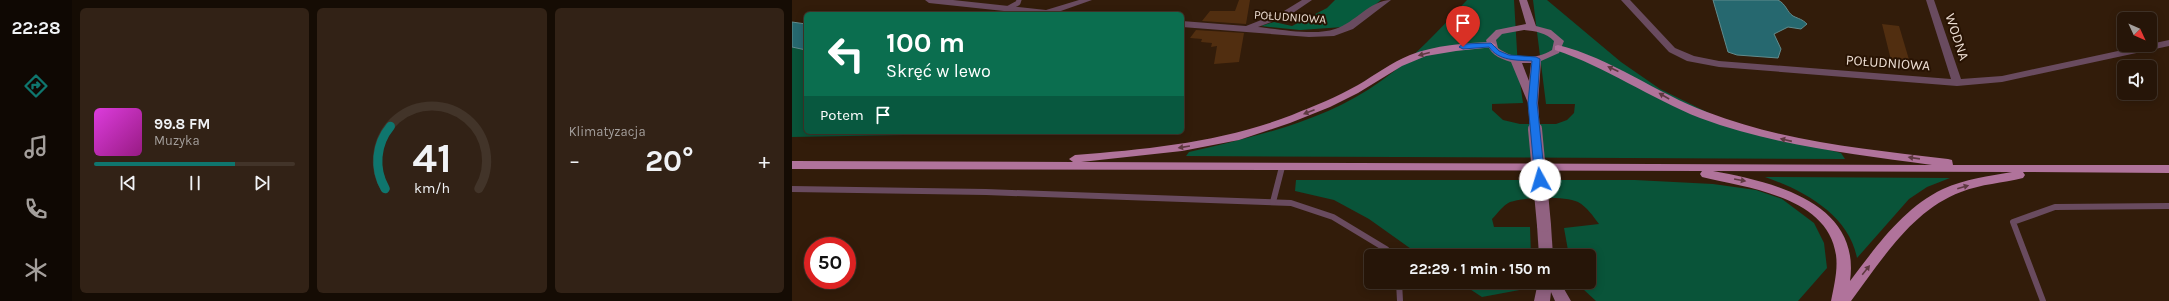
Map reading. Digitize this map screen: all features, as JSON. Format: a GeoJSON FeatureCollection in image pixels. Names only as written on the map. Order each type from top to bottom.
{"type":"FeatureCollection","features":[{"type":"Feature","properties":{"kind":"main road"},"geometry":{"type":"LineString","coordinates":[[1515,28],[1523,3]]}},
{"type":"Feature","properties":{"kind":"main road"},"geometry":{"type":"LineString","coordinates":[[1523,3],[1532,28]]}},
{"type":"Feature","properties":{"kind":"main road"},"geometry":{"type":"LineString","coordinates":[[1515,28],[1532,28],[1554,35],[1559,41],[1558,48],[1553,54],[1536,59],[1515,59],[1496,52],[1491,45],[1491,40],[1499,32],[1515,28]]}},
{"type":"Feature","properties":{"kind":"main road"},"geometry":{"type":"LineString","coordinates":[[989,166],[1152,152],[1240,135],[1284,122],[1318,109],[1347,95],[1404,61],[1421,54],[1463,47],[1491,45]]}},
{"type":"Feature","properties":{"kind":"main road"},"geometry":{"type":"LineString","coordinates":[[1558,48],[1613,68],[1695,112],[1758,133],[1798,142],[1995,169]]}},
{"type":"Feature","properties":{"kind":"main road"},"geometry":{"type":"LineString","coordinates":[[1515,59],[1533,103]]}},
{"type":"Feature","properties":{"kind":"main road"},"geometry":{"type":"LineString","coordinates":[[1536,59],[1533,103],[1546,249]]}},
{"type":"Feature","properties":{"kind":"main road"},"geometry":{"type":"LineString","coordinates":[[792,165],[2169,169]]}},
{"type":"Feature","properties":{"kind":"main road"},"geometry":{"type":"LineString","coordinates":[[1674,168],[1763,185],[1789,195],[1812,209],[1831,228],[1842,248],[1843,269],[1839,301]]}},
{"type":"Feature","properties":{"kind":"main road"},"geometry":{"type":"LineString","coordinates":[[1843,301],[1867,270],[1924,205],[1949,191],[1960,187],[2051,169]]}},
{"type":"Feature","properties":{"kind":"main road"},"geometry":{"type":"LineString","coordinates":[[1542,301],[1544,289]]}},
{"type":"Feature","properties":{"kind":"main road"},"geometry":{"type":"LineString","coordinates":[[1557,289],[1563,301]]}},
{"type":"Feature","properties":{"kind":"street"},"geometry":{"type":"LineString","coordinates":[[929,0],[1026,12]]}},
{"type":"Feature","properties":{"kind":"street"},"geometry":{"type":"LineString","coordinates":[[1048,12],[1088,0]]}},
{"type":"Feature","properties":{"kind":"street"},"geometry":{"type":"LineString","coordinates":[[1248,28],[1287,13],[1308,0]]}},
{"type":"Feature","properties":{"kind":"street","name":"POŁUDNIOWA"},"geometry":{"type":"LineString","coordinates":[[1184,24],[1309,34],[1334,33],[1350,27],[1387,0]]}},
{"type":"Feature","properties":{"kind":"street","name":"POŁUDNIOWA"},"geometry":{"type":"LineString","coordinates":[[1625,0],[1672,50],[1691,59],[1719,64],[1957,83],[2002,79],[2169,43]]}},
{"type":"Feature","properties":{"kind":"street","name":"WODNA"},"geometry":{"type":"LineString","coordinates":[[1930,0],[1957,83]]}},
{"type":"Feature","properties":{"kind":"lane"},"geometry":{"type":"LineString","coordinates":[[1007,9],[1018,3],[1019,0]]}},
{"type":"Feature","properties":{"kind":"lane"},"geometry":{"type":"LineString","coordinates":[[1273,202],[1282,167]]}},
{"type":"Feature","properties":{"kind":"lane"},"geometry":{"type":"LineString","coordinates":[[792,189],[986,192],[1291,203],[1333,217],[1386,249]]}},
{"type":"Feature","properties":{"kind":"lane"},"geometry":{"type":"LineString","coordinates":[[2043,301],[2013,222],[2055,207],[2169,206]]}},
{"type":"Feature","properties":{"kind":"lane"},"geometry":{"type":"LineString","coordinates":[[1399,289],[1400,301]]}},
{"type":"Feature","properties":{"kind":"green space"},"geometry":{"type":"Polygon","coordinates":[[[1335,0],[1381,0],[1360,17],[1343,27],[1300,30],[1261,26],[1274,22],[1292,26],[1327,8],[1335,0]]]}},
{"type":"Feature","properties":{"kind":"green space"},"geometry":{"type":"Polygon","coordinates":[[[1467,0],[1514,0],[1518,68],[1523,103],[1492,104],[1492,110],[1503,120],[1520,124],[1556,124],[1567,120],[1574,113],[1575,104],[1546,104],[1533,0],[1547,0],[1621,62],[1660,89],[1717,117],[1793,141],[1841,153],[1845,159],[1186,156],[1189,152],[1289,126],[1337,107],[1360,95],[1405,63],[1467,0]]]}},
{"type":"Feature","properties":{"kind":"green space"},"geometry":{"type":"Polygon","coordinates":[[[792,47],[804,50],[804,134],[905,134],[905,135],[792,137],[792,47]]]}},
{"type":"Feature","properties":{"kind":"green space"},"geometry":{"type":"Polygon","coordinates":[[[1765,177],[1950,178],[1927,187],[1909,199],[1857,258],[1845,229],[1822,206],[1794,189],[1765,177]]]}},
{"type":"Feature","properties":{"kind":"green space"},"geometry":{"type":"Polygon","coordinates":[[[1296,180],[1635,180],[1713,184],[1756,190],[1782,199],[1814,223],[1824,243],[1827,268],[1798,301],[1596,301],[1583,289],[1596,289],[1596,249],[1568,249],[1564,228],[1599,224],[1587,209],[1578,202],[1554,198],[1534,198],[1516,200],[1505,205],[1492,219],[1494,227],[1530,227],[1531,249],[1411,249],[1369,219],[1334,200],[1295,191],[1296,180]]]}},
{"type":"Feature","properties":{"kind":"green space"},"geometry":{"type":"Polygon","coordinates":[[[1470,289],[1525,289],[1482,297],[1470,289]]]}},
{"type":"Feature","properties":{"kind":"water"},"geometry":{"type":"Polygon","coordinates":[[[1713,0],[1778,0],[1793,16],[1807,24],[1801,29],[1788,27],[1774,34],[1781,49],[1778,58],[1737,55],[1728,52],[1713,0]]]}},
{"type":"Feature","properties":{"kind":"water"},"geometry":{"type":"Polygon","coordinates":[[[792,22],[804,24],[804,50],[792,47],[792,22]]]}},
{"type":"Feature","properties":{"kind":"building"},"geometry":{"type":"Polygon","coordinates":[[[1239,0],[1250,0],[1246,24],[1202,21],[1210,11],[1235,11],[1239,0]]]}},
{"type":"Feature","properties":{"kind":"building"},"geometry":{"type":"Polygon","coordinates":[[[1882,24],[1899,26],[1910,63],[1891,60],[1882,24]]]}},
{"type":"Feature","properties":{"kind":"building"},"geometry":{"type":"Polygon","coordinates":[[[1196,30],[1244,33],[1239,62],[1214,64],[1217,46],[1211,47],[1212,43],[1201,42],[1202,39],[1190,38],[1196,30]]]}},
{"type":"Feature","properties":{"kind":"route"},"geometry":{"type":"LineString","coordinates":[[1463,47],[1491,45],[1496,52],[1508,58],[1526,60],[1536,59],[1533,103],[1540,180]]}}]}
